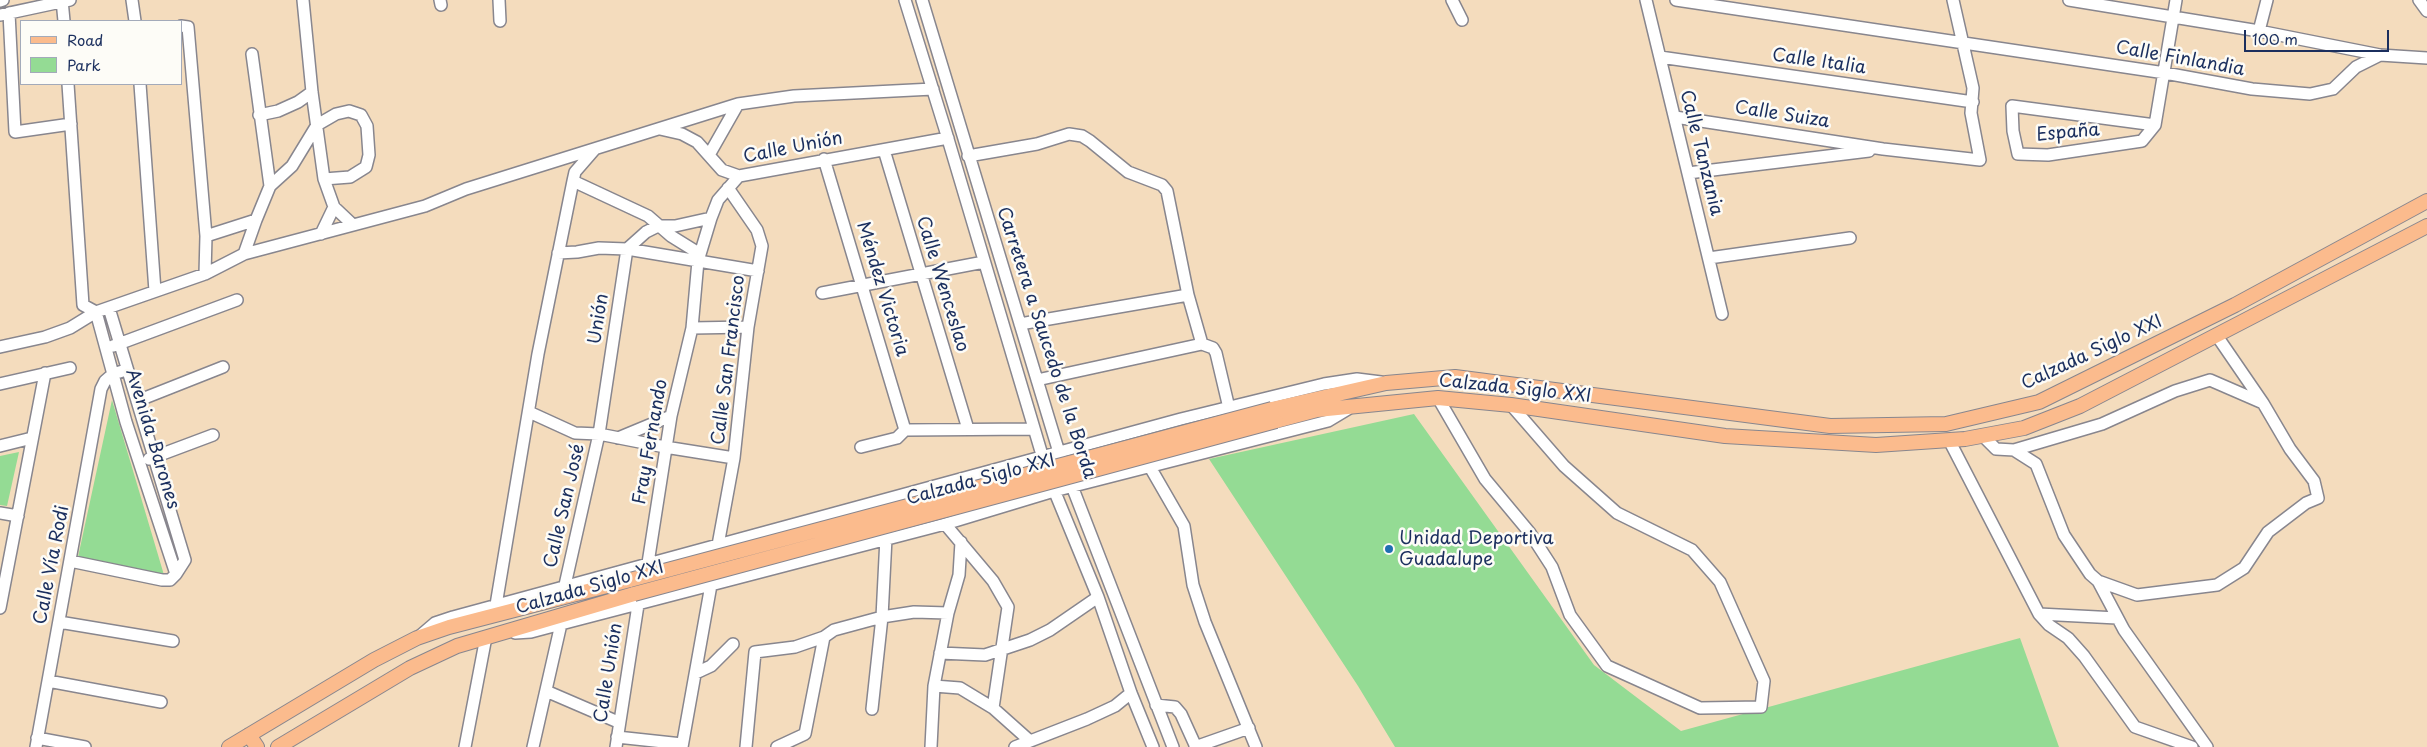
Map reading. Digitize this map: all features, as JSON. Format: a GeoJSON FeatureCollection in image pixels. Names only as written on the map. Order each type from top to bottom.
{"type":"FeatureCollection","features":[{"type":"Feature","properties":{"kind":"main road","name":"Calzada Siglo XXI"},"geometry":{"type":"LineString","coordinates":[[278,747],[410,668],[458,646],[506,633],[568,611],[1386,383],[1455,377],[1830,426],[1946,424],[2039,402],[2235,304],[2427,201]]}},
{"type":"Feature","properties":{"kind":"main road","name":"Calzada Siglo XXI"},"geometry":{"type":"LineString","coordinates":[[229,747],[253,741],[374,660],[417,638],[449,627],[634,593],[1071,464],[1274,415],[1317,410],[1348,409],[1438,398],[1511,404],[1725,436],[1876,445],[1950,440],[2024,428],[2080,406],[2425,231]]}},
{"type":"Feature","properties":{"kind":"street"},"geometry":{"type":"LineString","coordinates":[[132,0],[135,20]]}},
{"type":"Feature","properties":{"kind":"street"},"geometry":{"type":"LineString","coordinates":[[303,0],[312,92],[324,179],[334,207],[352,224]]}},
{"type":"Feature","properties":{"kind":"street"},"geometry":{"type":"LineString","coordinates":[[499,0],[500,21]]}},
{"type":"Feature","properties":{"kind":"street","name":"Carretera a Saucedo de la Borda"},"geometry":{"type":"LineString","coordinates":[[905,0],[1043,458],[1054,491],[1098,597],[1131,693],[1153,747]]}},
{"type":"Feature","properties":{"kind":"street","name":"Carretera a Saucedo de la Borda"},"geometry":{"type":"LineString","coordinates":[[922,0],[1058,453],[1173,747]]}},
{"type":"Feature","properties":{"kind":"street"},"geometry":{"type":"LineString","coordinates":[[1452,0],[1462,20]]}},
{"type":"Feature","properties":{"kind":"street","name":"Calle Tanzania"},"geometry":{"type":"LineString","coordinates":[[1646,0],[1722,314]]}},
{"type":"Feature","properties":{"kind":"street","name":"Calle Finlandia"},"geometry":{"type":"LineString","coordinates":[[1676,0],[2165,73],[2252,89],[2310,94],[2333,89],[2356,67],[2380,55]]}},
{"type":"Feature","properties":{"kind":"street"},"geometry":{"type":"LineString","coordinates":[[1953,0],[1973,88],[1973,102]]}},
{"type":"Feature","properties":{"kind":"street"},"geometry":{"type":"LineString","coordinates":[[2070,0],[2259,31],[2380,55],[2427,58]]}},
{"type":"Feature","properties":{"kind":"street"},"geometry":{"type":"LineString","coordinates":[[2155,126],[2176,0]]}},
{"type":"Feature","properties":{"kind":"street"},"geometry":{"type":"LineString","coordinates":[[2259,31],[2267,0]]}},
{"type":"Feature","properties":{"kind":"street"},"geometry":{"type":"LineString","coordinates":[[2420,0],[2427,11]]}},
{"type":"Feature","properties":{"kind":"street"},"geometry":{"type":"LineString","coordinates":[[64,20],[65,1],[4,14],[15,132],[71,124]]}},
{"type":"Feature","properties":{"kind":"street"},"geometry":{"type":"LineString","coordinates":[[182,26],[188,27],[206,236],[205,274]]}},
{"type":"Feature","properties":{"kind":"street"},"geometry":{"type":"LineString","coordinates":[[252,54],[270,186]]}},
{"type":"Feature","properties":{"kind":"street","name":"Calle Italia"},"geometry":{"type":"LineString","coordinates":[[1660,57],[1973,102]]}},
{"type":"Feature","properties":{"kind":"street"},"geometry":{"type":"LineString","coordinates":[[68,85],[83,305],[96,312]]}},
{"type":"Feature","properties":{"kind":"street"},"geometry":{"type":"LineString","coordinates":[[140,85],[155,291]]}},
{"type":"Feature","properties":{"kind":"street"},"geometry":{"type":"LineString","coordinates":[[0,347],[45,337],[70,328],[96,312],[205,274],[244,254],[424,206],[466,189],[738,104],[794,96],[933,89]]}},
{"type":"Feature","properties":{"kind":"street"},"geometry":{"type":"LineString","coordinates":[[260,115],[278,111],[298,102],[312,92]]}},
{"type":"Feature","properties":{"kind":"street","name":"Calle Suiza"},"geometry":{"type":"LineString","coordinates":[[1675,117],[1883,149],[1980,160],[1971,113],[1973,102]]}},
{"type":"Feature","properties":{"kind":"street"},"geometry":{"type":"LineString","coordinates":[[709,155],[738,104]]}},
{"type":"Feature","properties":{"kind":"street","name":"España"},"geometry":{"type":"LineString","coordinates":[[2012,106],[2146,124],[2155,126],[2142,141],[2048,155],[2018,154],[2013,131],[2012,106]]}},
{"type":"Feature","properties":{"kind":"street"},"geometry":{"type":"LineString","coordinates":[[244,254],[270,186],[292,166],[317,125],[336,114],[349,111],[361,115],[367,126],[369,155],[366,167],[350,177],[324,179]]}},
{"type":"Feature","properties":{"kind":"street","name":"Calle Unión"},"geometry":{"type":"LineString","coordinates":[[660,129],[682,134],[697,142],[722,170],[740,176],[824,159],[948,138]]}},
{"type":"Feature","properties":{"kind":"street"},"geometry":{"type":"LineString","coordinates":[[968,156],[1036,144],[1070,134],[1082,136],[1090,141],[1128,172],[1162,185],[1167,191],[1188,294],[1202,344]]}},
{"type":"Feature","properties":{"kind":"street"},"geometry":{"type":"LineString","coordinates":[[496,605],[538,354],[574,172],[596,148]]}},
{"type":"Feature","properties":{"kind":"street","name":"Calle Suiza"},"geometry":{"type":"LineString","coordinates":[[1688,173],[1883,149]]}},
{"type":"Feature","properties":{"kind":"street","name":"Calle Wenceslao"},"geometry":{"type":"LineString","coordinates":[[884,150],[968,429]]}},
{"type":"Feature","properties":{"kind":"street","name":"Méndez Victoria"},"geometry":{"type":"LineString","coordinates":[[824,159],[863,284],[905,430]]}},
{"type":"Feature","properties":{"kind":"street","name":"Fray Fernando"},"geometry":{"type":"LineString","coordinates":[[648,563],[665,447],[692,328],[699,258],[718,200],[740,176]]}},
{"type":"Feature","properties":{"kind":"street"},"geometry":{"type":"LineString","coordinates":[[573,181],[648,216],[699,258]]}},
{"type":"Feature","properties":{"kind":"street","name":"Calle San Francisco"},"geometry":{"type":"LineString","coordinates":[[718,545],[734,458],[748,327],[762,246],[757,230],[728,188]]}},
{"type":"Feature","properties":{"kind":"street"},"geometry":{"type":"LineString","coordinates":[[321,234],[334,207]]}},
{"type":"Feature","properties":{"kind":"street"},"geometry":{"type":"LineString","coordinates":[[627,249],[646,232],[658,226],[675,226],[711,218]]}},
{"type":"Feature","properties":{"kind":"street"},"geometry":{"type":"LineString","coordinates":[[206,236],[256,220]]}},
{"type":"Feature","properties":{"kind":"street"},"geometry":{"type":"LineString","coordinates":[[1709,258],[1850,238]]}},
{"type":"Feature","properties":{"kind":"street"},"geometry":{"type":"LineString","coordinates":[[558,253],[599,248],[627,249],[699,258],[758,271]]}},
{"type":"Feature","properties":{"kind":"street","name":"Unión"},"geometry":{"type":"LineString","coordinates":[[599,434],[627,249]]}},
{"type":"Feature","properties":{"kind":"street"},"geometry":{"type":"LineString","coordinates":[[822,293],[984,262]]}},
{"type":"Feature","properties":{"kind":"street"},"geometry":{"type":"LineString","coordinates":[[1020,324],[1188,294]]}},
{"type":"Feature","properties":{"kind":"street"},"geometry":{"type":"LineString","coordinates":[[106,348],[237,300]]}},
{"type":"Feature","properties":{"kind":"street","name":"Avenida Barones"},"geometry":{"type":"LineString","coordinates":[[109,308],[126,370],[186,560],[176,574]]}},
{"type":"Feature","properties":{"kind":"street","name":"Avenida Barones"},"geometry":{"type":"LineString","coordinates":[[96,312],[113,374],[176,574]]}},
{"type":"Feature","properties":{"kind":"street"},"geometry":{"type":"LineString","coordinates":[[692,328],[748,327]]}},
{"type":"Feature","properties":{"kind":"street"},"geometry":{"type":"LineString","coordinates":[[2014,450],[2036,464],[2064,535],[2090,574],[2098,581],[2137,595],[2217,585],[2244,568],[2268,532],[2306,503],[2318,498],[2314,481],[2290,449],[2263,403],[2217,336]]}},
{"type":"Feature","properties":{"kind":"street"},"geometry":{"type":"LineString","coordinates":[[1037,380],[1202,344],[1213,348],[1216,353],[1229,408]]}},
{"type":"Feature","properties":{"kind":"street"},"geometry":{"type":"LineString","coordinates":[[137,401],[223,367]]}},
{"type":"Feature","properties":{"kind":"street"},"geometry":{"type":"LineString","coordinates":[[0,384],[70,368]]}},
{"type":"Feature","properties":{"kind":"street"},"geometry":{"type":"LineString","coordinates":[[113,374],[126,370]]}},
{"type":"Feature","properties":{"kind":"street"},"geometry":{"type":"LineString","coordinates":[[0,608],[4,574],[18,516],[45,373]]}},
{"type":"Feature","properties":{"kind":"street","name":"Calle Vía Rodi"},"geometry":{"type":"LineString","coordinates":[[36,743],[101,389],[105,381],[113,374]]}},
{"type":"Feature","properties":{"kind":"street","name":"Calzada Siglo XXI"},"geometry":{"type":"LineString","coordinates":[[417,638],[435,623],[565,585],[1229,408],[1324,384],[1357,379],[1386,383]]}},
{"type":"Feature","properties":{"kind":"street"},"geometry":{"type":"LineString","coordinates":[[1982,436],[1996,449],[2014,450],[2102,424],[2175,391],[2210,380],[2263,403]]}},
{"type":"Feature","properties":{"kind":"street"},"geometry":{"type":"LineString","coordinates":[[1438,398],[1485,479],[1530,533],[1552,567],[1570,614],[1607,666],[1700,708],[1761,708],[1764,681],[1720,582],[1692,550],[1617,514],[1564,466],[1511,404]]}},
{"type":"Feature","properties":{"kind":"street"},"geometry":{"type":"LineString","coordinates":[[506,633],[531,632],[561,624],[634,593],[711,585],[945,524],[1072,486],[1328,421],[1348,409]]}},
{"type":"Feature","properties":{"kind":"street"},"geometry":{"type":"LineString","coordinates":[[529,412],[575,432],[599,434],[734,458]]}},
{"type":"Feature","properties":{"kind":"street"},"geometry":{"type":"LineString","coordinates":[[618,438],[671,416]]}},
{"type":"Feature","properties":{"kind":"street"},"geometry":{"type":"LineString","coordinates":[[861,447],[897,438],[905,430],[1034,429]]}},
{"type":"Feature","properties":{"kind":"street","name":"Calle San José"},"geometry":{"type":"LineString","coordinates":[[565,585],[599,434]]}},
{"type":"Feature","properties":{"kind":"street"},"geometry":{"type":"LineString","coordinates":[[140,462],[213,435]]}},
{"type":"Feature","properties":{"kind":"street"},"geometry":{"type":"LineString","coordinates":[[0,446],[32,438]]}},
{"type":"Feature","properties":{"kind":"street"},"geometry":{"type":"LineString","coordinates":[[1108,440],[1103,450],[1103,460],[1112,476]]}},
{"type":"Feature","properties":{"kind":"street"},"geometry":{"type":"LineString","coordinates":[[1950,440],[2039,614],[2048,625],[2068,638],[2084,656],[2134,727],[2192,747]]}},
{"type":"Feature","properties":{"kind":"street"},"geometry":{"type":"LineString","coordinates":[[1010,466],[1024,477],[1026,485],[1025,499]]}},
{"type":"Feature","properties":{"kind":"street"},"geometry":{"type":"LineString","coordinates":[[1150,467],[1184,526],[1193,584],[1202,613],[1256,747]]}},
{"type":"Feature","properties":{"kind":"street"},"geometry":{"type":"LineString","coordinates":[[0,513],[18,516]]}},
{"type":"Feature","properties":{"kind":"street"},"geometry":{"type":"LineString","coordinates":[[945,524],[992,581],[1008,607],[1000,649],[993,708]]}},
{"type":"Feature","properties":{"kind":"street"},"geometry":{"type":"LineString","coordinates":[[872,709],[882,617],[886,538]]}},
{"type":"Feature","properties":{"kind":"street"},"geometry":{"type":"LineString","coordinates":[[931,747],[934,686],[948,613],[959,575],[960,542]]}},
{"type":"Feature","properties":{"kind":"street"},"geometry":{"type":"LineString","coordinates":[[70,562],[162,580],[170,580],[176,574]]}},
{"type":"Feature","properties":{"kind":"street"},"geometry":{"type":"LineString","coordinates":[[2098,581],[2117,618],[2208,747]]}},
{"type":"Feature","properties":{"kind":"street"},"geometry":{"type":"LineString","coordinates":[[616,742],[682,745],[711,585]]}},
{"type":"Feature","properties":{"kind":"street","name":"Calle Unión"},"geometry":{"type":"LineString","coordinates":[[616,742],[634,593]]}},
{"type":"Feature","properties":{"kind":"street"},"geometry":{"type":"LineString","coordinates":[[940,653],[984,655],[1030,640],[1050,630],[1098,597]]}},
{"type":"Feature","properties":{"kind":"street"},"geometry":{"type":"LineString","coordinates":[[746,747],[755,652],[795,647],[824,637],[834,630],[882,617],[914,612],[948,613]]}},
{"type":"Feature","properties":{"kind":"street"},"geometry":{"type":"LineString","coordinates":[[2039,614],[2117,618]]}},
{"type":"Feature","properties":{"kind":"street"},"geometry":{"type":"LineString","coordinates":[[59,622],[173,641]]}},
{"type":"Feature","properties":{"kind":"street"},"geometry":{"type":"LineString","coordinates":[[533,747],[561,624]]}},
{"type":"Feature","properties":{"kind":"street"},"geometry":{"type":"LineString","coordinates":[[465,747],[486,637]]}},
{"type":"Feature","properties":{"kind":"street"},"geometry":{"type":"LineString","coordinates":[[777,747],[805,734],[824,637]]}},
{"type":"Feature","properties":{"kind":"street"},"geometry":{"type":"LineString","coordinates":[[696,672],[711,666],[734,644]]}},
{"type":"Feature","properties":{"kind":"street"},"geometry":{"type":"LineString","coordinates":[[48,681],[162,702]]}},
{"type":"Feature","properties":{"kind":"street"},"geometry":{"type":"LineString","coordinates":[[934,686],[960,688],[993,708],[1030,741]]}},
{"type":"Feature","properties":{"kind":"street"},"geometry":{"type":"LineString","coordinates":[[546,691],[618,722]]}},
{"type":"Feature","properties":{"kind":"street"},"geometry":{"type":"LineString","coordinates":[[1015,747],[1115,706],[1131,693]]}},
{"type":"Feature","properties":{"kind":"street"},"geometry":{"type":"LineString","coordinates":[[1156,705],[1175,707],[1181,714],[1196,747],[1249,728]]}},
{"type":"Feature","properties":{"kind":"street"},"geometry":{"type":"LineString","coordinates":[[36,743],[85,747]]}},
{"type":"Feature","properties":{"kind":"green space"},"geometry":{"type":"Polygon","coordinates":[[[112,400],[164,575],[78,557],[112,400]]]}},
{"type":"Feature","properties":{"kind":"green space","name":"Unidad Deportiva Guadalupe"},"geometry":{"type":"Polygon","coordinates":[[[1414,414],[1594,665],[1681,731],[2020,638],[2059,747],[1395,747],[1358,686],[1209,459],[1414,414]]]}},
{"type":"Feature","properties":{"kind":"green space"},"geometry":{"type":"Polygon","coordinates":[[[19,452],[7,506],[0,505],[0,456],[19,452]]]}},
{"type":"Feature","properties":{"kind":"place","name":"Unidad Deportiva Guadalupe"},"geometry":{"type":"Point","coordinates":[1389,549]}}]}
